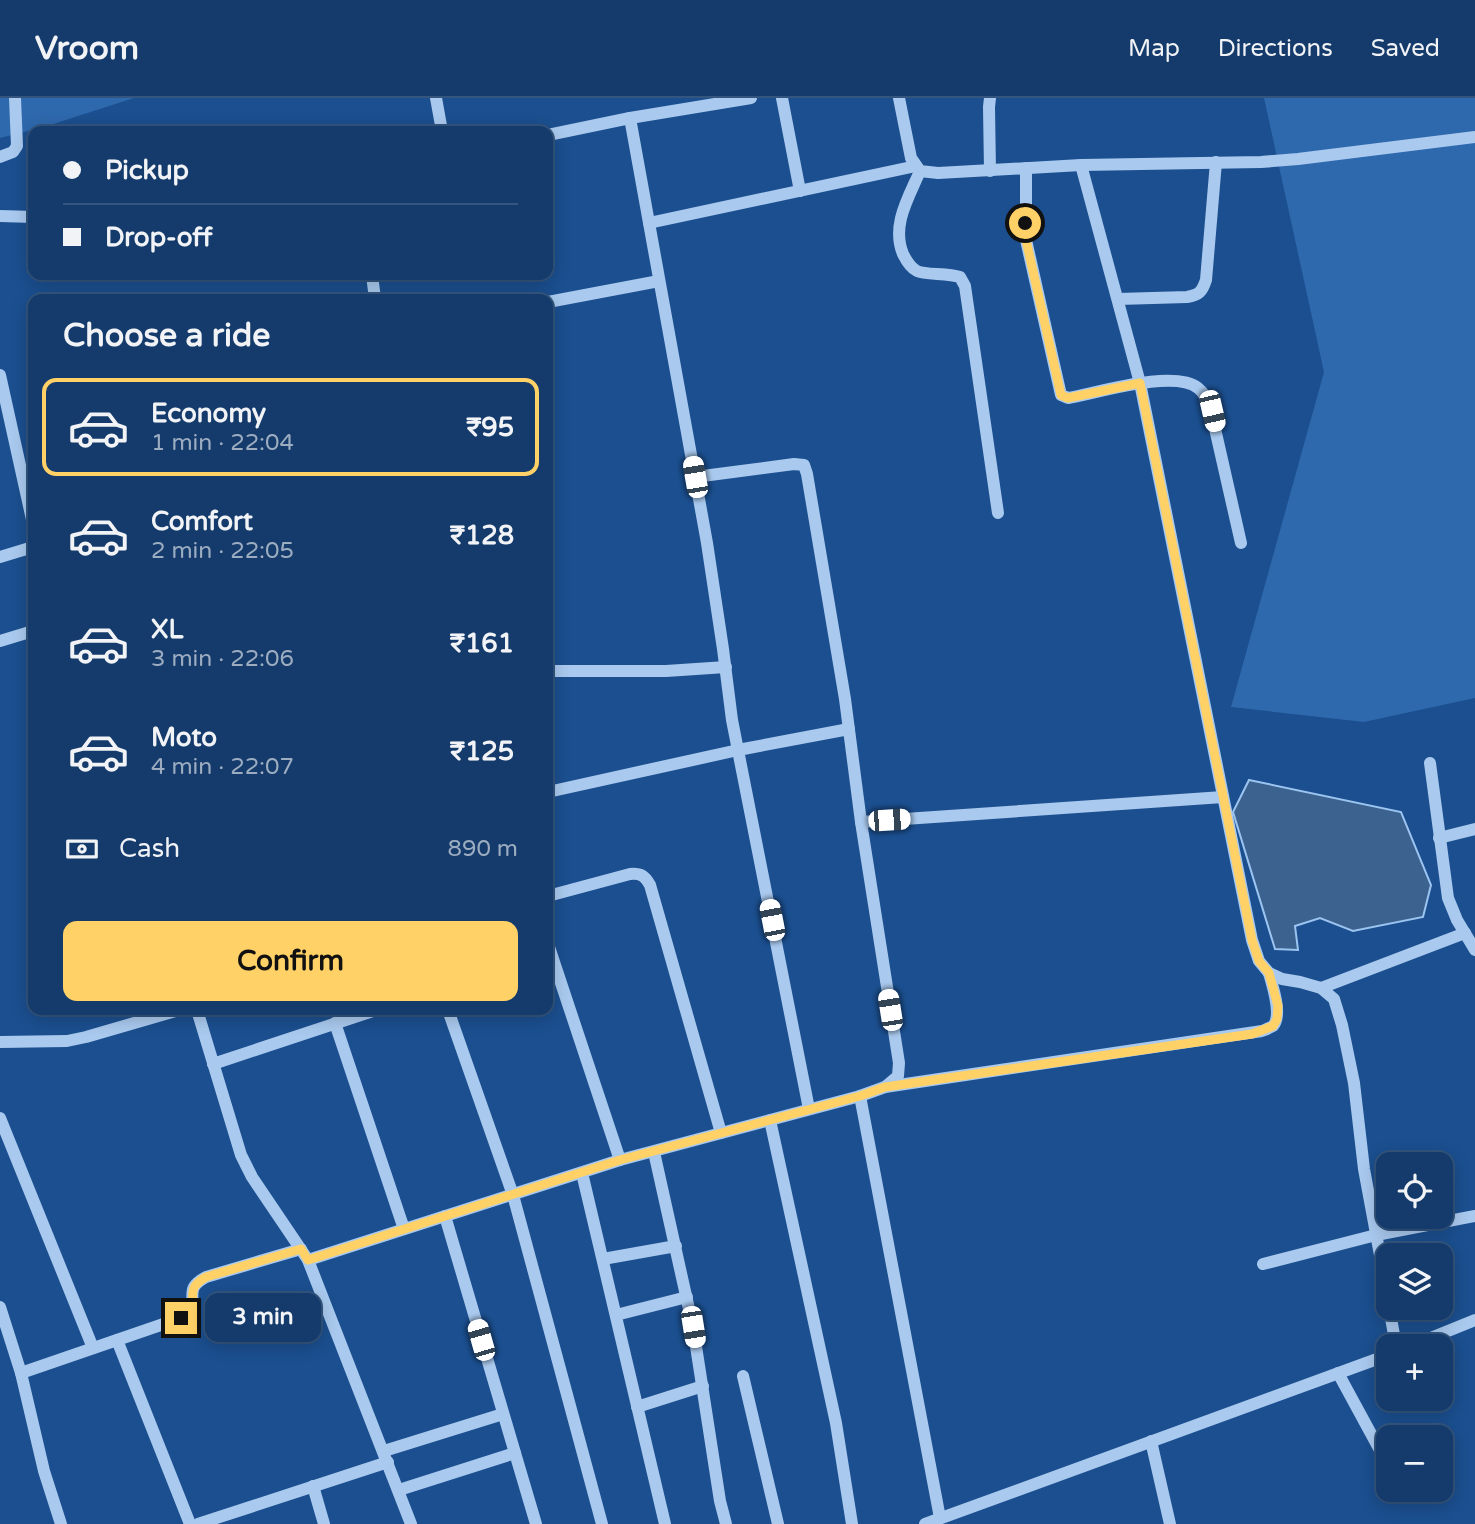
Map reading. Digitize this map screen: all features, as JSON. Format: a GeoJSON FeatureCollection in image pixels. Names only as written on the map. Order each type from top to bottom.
{"type":"FeatureCollection","features":[{"type":"Feature","properties":{"kind":"street"},"geometry":{"type":"LineString","coordinates":[[0,157],[13,152],[18,146],[15,98]]}},
{"type":"Feature","properties":{"kind":"street"},"geometry":{"type":"LineString","coordinates":[[436,98],[441,126]]}},
{"type":"Feature","properties":{"kind":"street"},"geometry":{"type":"LineString","coordinates":[[782,98],[800,191]]}},
{"type":"Feature","properties":{"kind":"street"},"geometry":{"type":"LineString","coordinates":[[899,98],[911,158],[918,169]]}},
{"type":"Feature","properties":{"kind":"street"},"geometry":{"type":"LineString","coordinates":[[990,98],[990,170]]}},
{"type":"Feature","properties":{"kind":"street"},"geometry":{"type":"LineString","coordinates":[[553,134],[743,99]]}},
{"type":"Feature","properties":{"kind":"street"},"geometry":{"type":"LineString","coordinates":[[630,118],[707,543],[732,720],[809,1109]]}},
{"type":"Feature","properties":{"kind":"street"},"geometry":{"type":"LineString","coordinates":[[649,223],[918,169],[938,173],[1081,166],[1261,162],[1475,137]]}},
{"type":"Feature","properties":{"kind":"street"},"geometry":{"type":"LineString","coordinates":[[1118,299],[1187,297],[1196,296],[1202,291],[1206,280],[1216,162]]}},
{"type":"Feature","properties":{"kind":"street"},"geometry":{"type":"LineString","coordinates":[[21,1374],[190,1313],[192,1290],[196,1282],[206,1277],[404,1229],[620,1160],[885,1087],[1262,1031],[1273,1026],[1277,1019],[1278,1006],[1269,973],[1259,961],[1252,940],[1140,383],[1081,166]]}},
{"type":"Feature","properties":{"kind":"street"},"geometry":{"type":"LineString","coordinates":[[1026,168],[1026,240],[1061,395],[1068,398],[1140,383],[1178,380],[1200,389],[1212,411],[1241,543]]}},
{"type":"Feature","properties":{"kind":"street"},"geometry":{"type":"LineString","coordinates":[[918,169],[899,221],[901,248],[908,262],[920,273],[950,274],[960,277],[965,286],[998,513]]}},
{"type":"Feature","properties":{"kind":"street"},"geometry":{"type":"LineString","coordinates":[[0,216],[28,217]]}},
{"type":"Feature","properties":{"kind":"street"},"geometry":{"type":"LineString","coordinates":[[553,301],[659,281]]}},
{"type":"Feature","properties":{"kind":"street"},"geometry":{"type":"LineString","coordinates":[[0,375],[28,487]]}},
{"type":"Feature","properties":{"kind":"street"},"geometry":{"type":"LineString","coordinates":[[695,477],[794,464],[804,465],[807,474],[849,729],[899,1063],[898,1076],[885,1087]]}},
{"type":"Feature","properties":{"kind":"street"},"geometry":{"type":"LineString","coordinates":[[0,557],[28,549]]}},
{"type":"Feature","properties":{"kind":"street"},"geometry":{"type":"LineString","coordinates":[[0,641],[28,633]]}},
{"type":"Feature","properties":{"kind":"street"},"geometry":{"type":"LineString","coordinates":[[553,671],[666,671],[726,667]]}},
{"type":"Feature","properties":{"kind":"street"},"geometry":{"type":"LineString","coordinates":[[553,791],[738,750],[849,729]]}},
{"type":"Feature","properties":{"kind":"street"},"geometry":{"type":"LineString","coordinates":[[1430,763],[1448,898],[1457,920],[1475,950]]}},
{"type":"Feature","properties":{"kind":"street"},"geometry":{"type":"LineString","coordinates":[[861,822],[1223,797]]}},
{"type":"Feature","properties":{"kind":"street"},"geometry":{"type":"LineString","coordinates":[[1439,838],[1475,828]]}},
{"type":"Feature","properties":{"kind":"street"},"geometry":{"type":"LineString","coordinates":[[553,895],[630,874],[639,874],[646,878],[721,1133]]}},
{"type":"Feature","properties":{"kind":"street"},"geometry":{"type":"LineString","coordinates":[[1321,988],[1465,933]]}},
{"type":"Feature","properties":{"kind":"street"},"geometry":{"type":"LineString","coordinates":[[553,959],[620,1160]]}},
{"type":"Feature","properties":{"kind":"street"},"geometry":{"type":"LineString","coordinates":[[1269,973],[1282,979],[1321,988],[1334,999],[1354,1083],[1364,1169],[1378,1243]]}},
{"type":"Feature","properties":{"kind":"street"},"geometry":{"type":"LineString","coordinates":[[0,1042],[67,1041],[162,1015]]}},
{"type":"Feature","properties":{"kind":"street"},"geometry":{"type":"LineString","coordinates":[[199,1015],[241,1155],[252,1177],[305,1254],[411,1524]]}},
{"type":"Feature","properties":{"kind":"street"},"geometry":{"type":"LineString","coordinates":[[214,1064],[361,1015]]}},
{"type":"Feature","properties":{"kind":"street"},"geometry":{"type":"LineString","coordinates":[[450,1015],[513,1195],[602,1524]]}},
{"type":"Feature","properties":{"kind":"street"},"geometry":{"type":"LineString","coordinates":[[335,1024],[404,1229]]}},
{"type":"Feature","properties":{"kind":"street"},"geometry":{"type":"LineString","coordinates":[[860,1096],[940,1518]]}},
{"type":"Feature","properties":{"kind":"street"},"geometry":{"type":"LineString","coordinates":[[0,1118],[93,1348]]}},
{"type":"Feature","properties":{"kind":"street"},"geometry":{"type":"LineString","coordinates":[[770,1120],[836,1423],[852,1524]]}},
{"type":"Feature","properties":{"kind":"street"},"geometry":{"type":"LineString","coordinates":[[654,1152],[687,1297],[726,1524]]}},
{"type":"Feature","properties":{"kind":"street"},"geometry":{"type":"LineString","coordinates":[[582,1173],[665,1524]]}},
{"type":"Feature","properties":{"kind":"street"},"geometry":{"type":"LineString","coordinates":[[445,1216],[536,1524]]}},
{"type":"Feature","properties":{"kind":"street"},"geometry":{"type":"LineString","coordinates":[[1263,1264],[1376,1235],[1475,1216]]}},
{"type":"Feature","properties":{"kind":"street"},"geometry":{"type":"LineString","coordinates":[[603,1259],[676,1247]]}},
{"type":"Feature","properties":{"kind":"street"},"geometry":{"type":"LineString","coordinates":[[616,1315],[687,1297]]}},
{"type":"Feature","properties":{"kind":"street"},"geometry":{"type":"LineString","coordinates":[[0,1307],[61,1524]]}},
{"type":"Feature","properties":{"kind":"street"},"geometry":{"type":"LineString","coordinates":[[1441,1334],[1475,1320]]}},
{"type":"Feature","properties":{"kind":"street"},"geometry":{"type":"LineString","coordinates":[[117,1340],[190,1524]]}},
{"type":"Feature","properties":{"kind":"street"},"geometry":{"type":"LineString","coordinates":[[925,1524],[1376,1359]]}},
{"type":"Feature","properties":{"kind":"street"},"geometry":{"type":"LineString","coordinates":[[1338,1373],[1376,1443]]}},
{"type":"Feature","properties":{"kind":"street"},"geometry":{"type":"LineString","coordinates":[[743,1376],[778,1524]]}},
{"type":"Feature","properties":{"kind":"street"},"geometry":{"type":"LineString","coordinates":[[637,1407],[702,1386]]}},
{"type":"Feature","properties":{"kind":"street"},"geometry":{"type":"LineString","coordinates":[[198,1524],[313,1486],[503,1414]]}},
{"type":"Feature","properties":{"kind":"street"},"geometry":{"type":"LineString","coordinates":[[1151,1441],[1170,1524]]}},
{"type":"Feature","properties":{"kind":"street"},"geometry":{"type":"LineString","coordinates":[[399,1490],[515,1453]]}},
{"type":"Feature","properties":{"kind":"street"},"geometry":{"type":"LineString","coordinates":[[313,1486],[324,1524]]}},
{"type":"Feature","properties":{"kind":"shaded area"},"geometry":{"type":"Polygon","coordinates":[[[0,98],[134,98],[47,126],[28,126],[28,131],[0,138],[0,98]]]}},
{"type":"Feature","properties":{"kind":"shaded area"},"geometry":{"type":"Polygon","coordinates":[[[1264,98],[1475,98],[1475,698],[1364,722],[1231,707],[1324,372],[1264,98]]]}},
{"type":"Feature","properties":{"kind":"shaded area"},"geometry":{"type":"Polygon","coordinates":[[[1249,780],[1401,812],[1431,885],[1423,917],[1353,931],[1320,918],[1295,926],[1298,950],[1275,949],[1233,812],[1249,780]]]}},
{"type":"Feature","properties":{"kind":"route"},"geometry":{"type":"LineString","coordinates":[[181,1318],[190,1313],[192,1290],[196,1282],[206,1277],[301,1249],[308,1260],[620,1160],[885,1087],[1252,1034],[1273,1026],[1277,1019],[1278,1006],[1269,973],[1259,961],[1252,940],[1140,383],[1068,398],[1061,395],[1026,240],[1025,223]]}}]}
